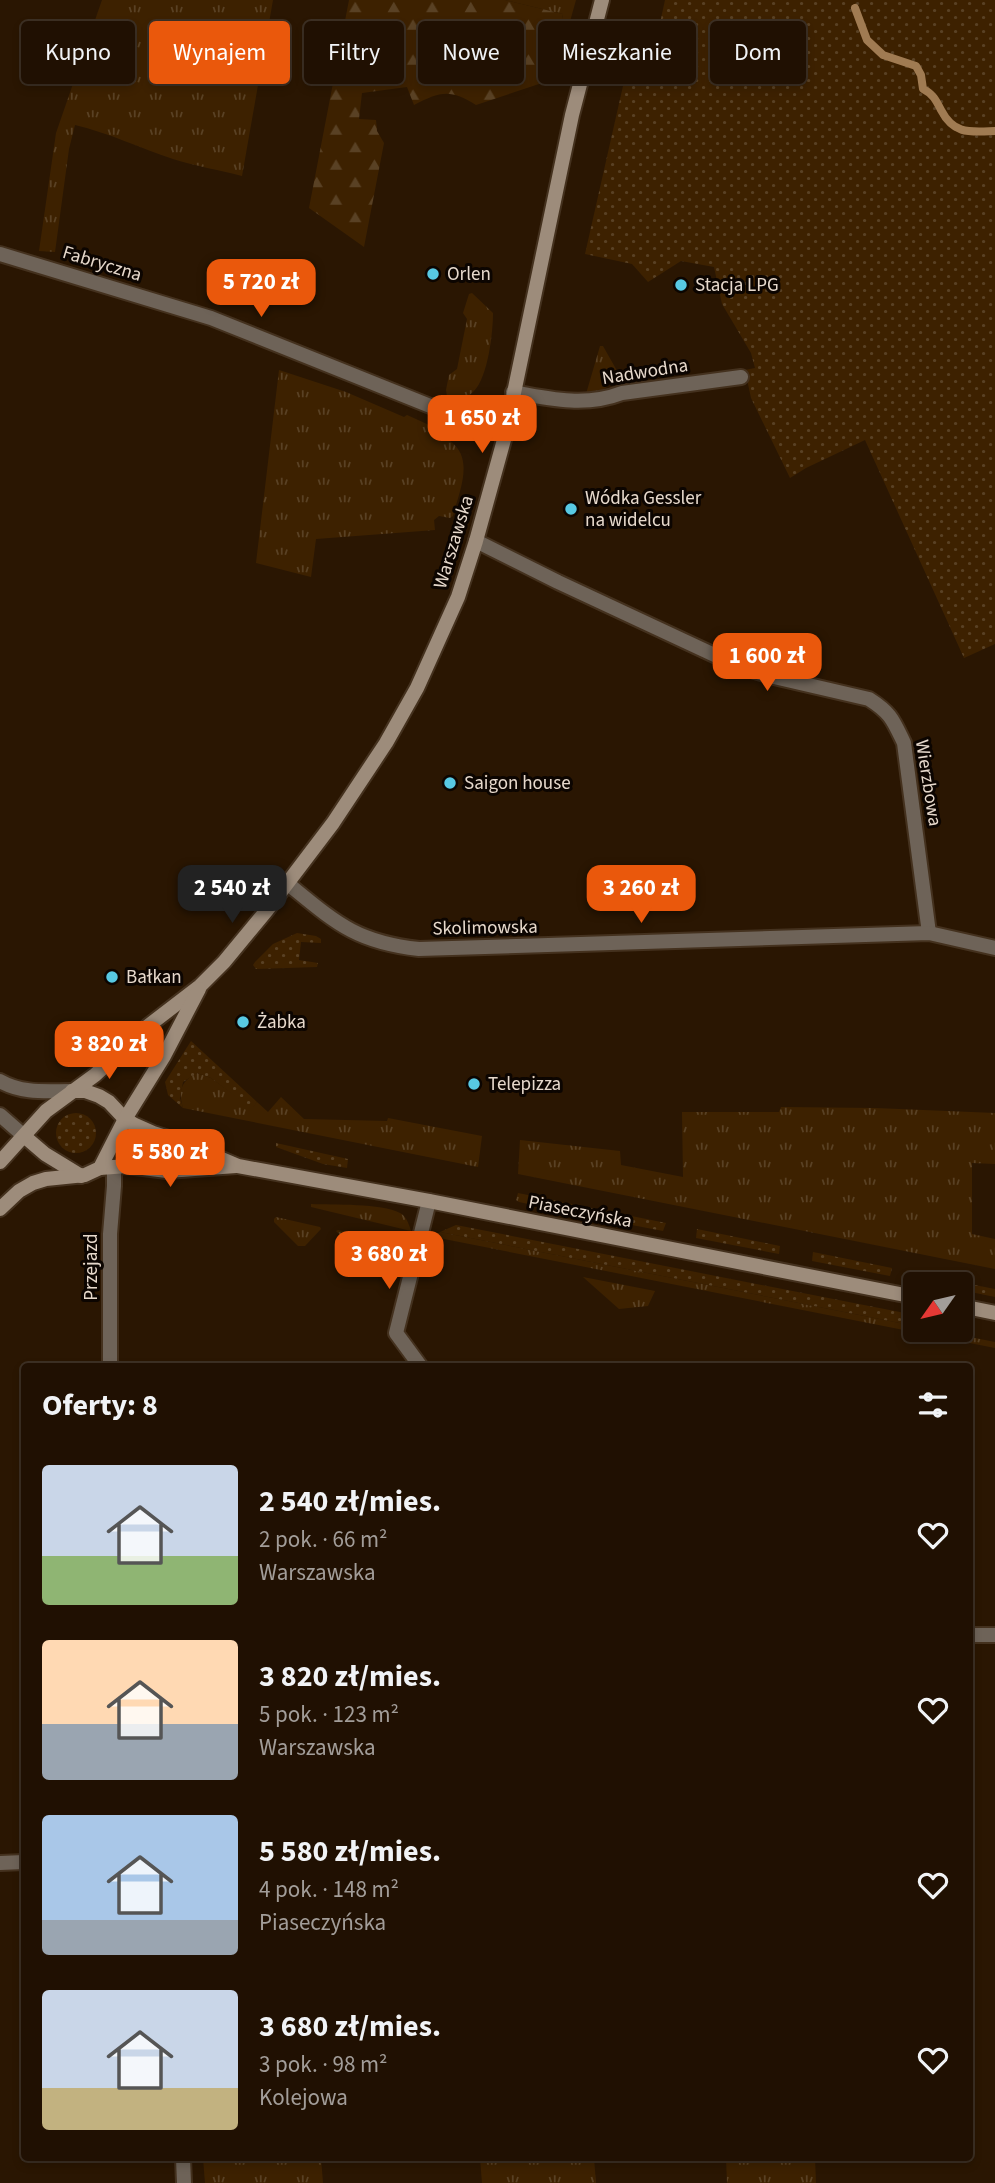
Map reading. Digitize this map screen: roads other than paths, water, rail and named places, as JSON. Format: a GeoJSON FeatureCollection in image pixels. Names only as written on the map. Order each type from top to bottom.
{"type":"FeatureCollection","features":[{"type":"Feature","properties":{"kind":"main road","name":"Warszawska"},"geometry":{"type":"LineString","coordinates":[[72,1091],[95,1075],[158,1017],[200,986],[246,936],[333,823],[401,718],[438,644],[458,597],[505,436],[572,115],[602,0]]}},
{"type":"Feature","properties":{"kind":"main road","name":"Warszawska"},"geometry":{"type":"LineString","coordinates":[[125,1119],[158,1067],[200,986]]}},
{"type":"Feature","properties":{"kind":"main road"},"geometry":{"type":"LineString","coordinates":[[0,1162],[46,1111],[72,1091],[85,1091],[104,1099],[125,1119],[107,1167],[80,1176],[33,1183],[19,1191],[0,1209]]}},
{"type":"Feature","properties":{"kind":"main road","name":"Piaseczyńska"},"geometry":{"type":"LineString","coordinates":[[125,1119],[144,1130],[184,1143],[238,1166],[903,1295]]}},
{"type":"Feature","properties":{"kind":"main road"},"geometry":{"type":"LineString","coordinates":[[24,1136],[45,1154],[80,1176]]}},
{"type":"Feature","properties":{"kind":"main road","name":"Piaseczyńska"},"geometry":{"type":"LineString","coordinates":[[107,1167],[167,1171],[238,1166]]}},
{"type":"Feature","properties":{"kind":"main road"},"geometry":{"type":"LineString","coordinates":[[973,1308],[995,1313]]}},
{"type":"Feature","properties":{"kind":"street","name":"Fabryczna"},"geometry":{"type":"LineString","coordinates":[[0,254],[211,317],[505,436]]}},
{"type":"Feature","properties":{"kind":"street","name":"Nadwodna"},"geometry":{"type":"LineString","coordinates":[[513,392],[569,402],[741,377]]}},
{"type":"Feature","properties":{"kind":"street","name":"Wierzbowa"},"geometry":{"type":"LineString","coordinates":[[476,541],[738,666],[869,699],[883,708],[891,716],[904,743],[929,933]]}},
{"type":"Feature","properties":{"kind":"street","name":"Skolimowska"},"geometry":{"type":"LineString","coordinates":[[287,883],[346,929],[375,941],[419,949],[929,933],[995,948]]}},
{"type":"Feature","properties":{"kind":"street"},"geometry":{"type":"LineString","coordinates":[[0,1081],[26,1091],[72,1091]]}},
{"type":"Feature","properties":{"kind":"street"},"geometry":{"type":"LineString","coordinates":[[0,1115],[24,1136]]}},
{"type":"Feature","properties":{"kind":"street","name":"Przejazd"},"geometry":{"type":"LineString","coordinates":[[107,1167],[114,1186],[110,1234],[110,1363]]}},
{"type":"Feature","properties":{"kind":"street"},"geometry":{"type":"LineString","coordinates":[[418,1363],[396,1333],[429,1201]]}},
{"type":"Feature","properties":{"kind":"street"},"geometry":{"type":"LineString","coordinates":[[973,1635],[995,1635]]}},
{"type":"Feature","properties":{"kind":"street"},"geometry":{"type":"LineString","coordinates":[[0,1863],[21,1862]]}},
{"type":"Feature","properties":{"kind":"street"},"geometry":{"type":"LineString","coordinates":[[183,2161],[184,2183]]}},
{"type":"Feature","properties":{"kind":"waterway"},"geometry":{"type":"LineString","coordinates":[[855,8],[867,40],[883,55],[916,66],[921,75],[923,89],[934,98],[951,124],[970,131],[995,131]]}},
{"type":"Feature","properties":{"kind":"place","name":"Orlen"},"geometry":{"type":"Point","coordinates":[433,274]}},
{"type":"Feature","properties":{"kind":"place","name":"Stacja LPG"},"geometry":{"type":"Point","coordinates":[681,285]}},
{"type":"Feature","properties":{"kind":"place","name":"Wódka Gessler na widelcu"},"geometry":{"type":"Point","coordinates":[571,509]}},
{"type":"Feature","properties":{"kind":"place","name":"Saigon house"},"geometry":{"type":"Point","coordinates":[450,783]}},
{"type":"Feature","properties":{"kind":"place","name":"Bałkan"},"geometry":{"type":"Point","coordinates":[112,977]}},
{"type":"Feature","properties":{"kind":"place","name":"Żabka"},"geometry":{"type":"Point","coordinates":[243,1022]}},
{"type":"Feature","properties":{"kind":"place","name":"Telepizza"},"geometry":{"type":"Point","coordinates":[474,1084]}}]}
